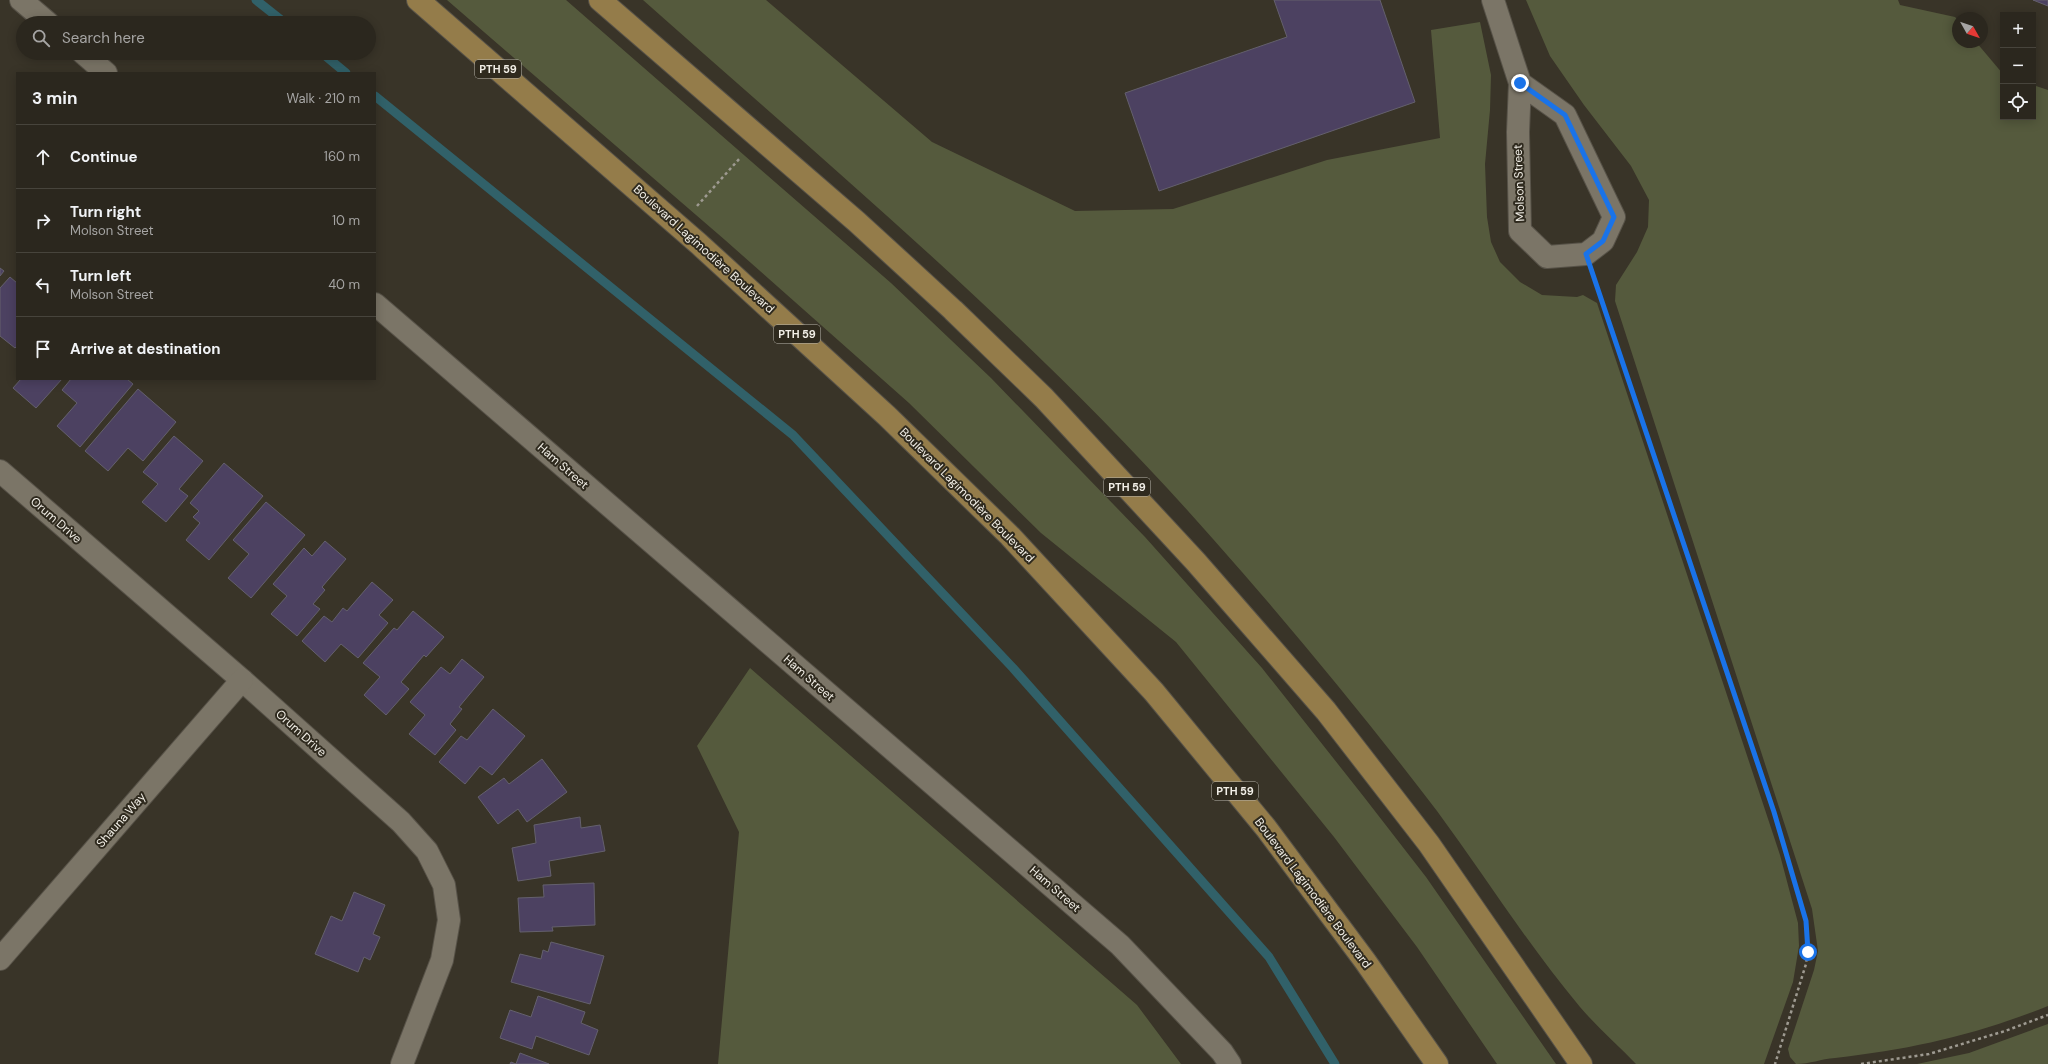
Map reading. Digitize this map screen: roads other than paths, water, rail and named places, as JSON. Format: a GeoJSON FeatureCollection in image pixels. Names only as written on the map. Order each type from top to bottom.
{"type":"FeatureCollection","features":[{"type":"Feature","properties":{"kind":"main road","name":"Boulevard Lagimodière Boulevard"},"geometry":{"type":"LineString","coordinates":[[418,0],[679,226],[887,416],[1010,536],[1154,692],[1266,828],[1365,962],[1437,1064]]}},
{"type":"Feature","properties":{"kind":"main road","name":"PTH 59"},"geometry":{"type":"LineString","coordinates":[[600,0],[857,222],[953,310],[1044,398],[1196,562],[1326,711],[1429,844],[1580,1059]]}},
{"type":"Feature","properties":{"kind":"street"},"geometry":{"type":"LineString","coordinates":[[21,0],[40,16]]}},
{"type":"Feature","properties":{"kind":"street","name":"Molson Street"},"geometry":{"type":"LineString","coordinates":[[1493,0],[1520,83],[1518,132],[1520,231],[1547,257],[1586,254],[1603,241],[1614,217],[1565,115],[1520,83]]}},
{"type":"Feature","properties":{"kind":"street"},"geometry":{"type":"LineString","coordinates":[[91,60],[105,72]]}},
{"type":"Feature","properties":{"kind":"street","name":"Ham Street"},"geometry":{"type":"LineString","coordinates":[[376,305],[1120,945],[1222,1052],[1230,1064]]}},
{"type":"Feature","properties":{"kind":"street","name":"Orum Drive"},"geometry":{"type":"LineString","coordinates":[[0,470],[242,680],[401,822],[427,852],[444,885],[449,920],[442,960],[402,1064]]}},
{"type":"Feature","properties":{"kind":"street","name":"Shauna Way"},"geometry":{"type":"LineString","coordinates":[[0,959],[242,680]]}},
{"type":"Feature","properties":{"kind":"waterway"},"geometry":{"type":"LineString","coordinates":[[256,0],[276,16]]}},
{"type":"Feature","properties":{"kind":"waterway"},"geometry":{"type":"LineString","coordinates":[[330,60],[345,72]]}},
{"type":"Feature","properties":{"kind":"waterway"},"geometry":{"type":"LineString","coordinates":[[376,97],[793,435],[1013,668],[1269,957],[1335,1064]]}}]}
